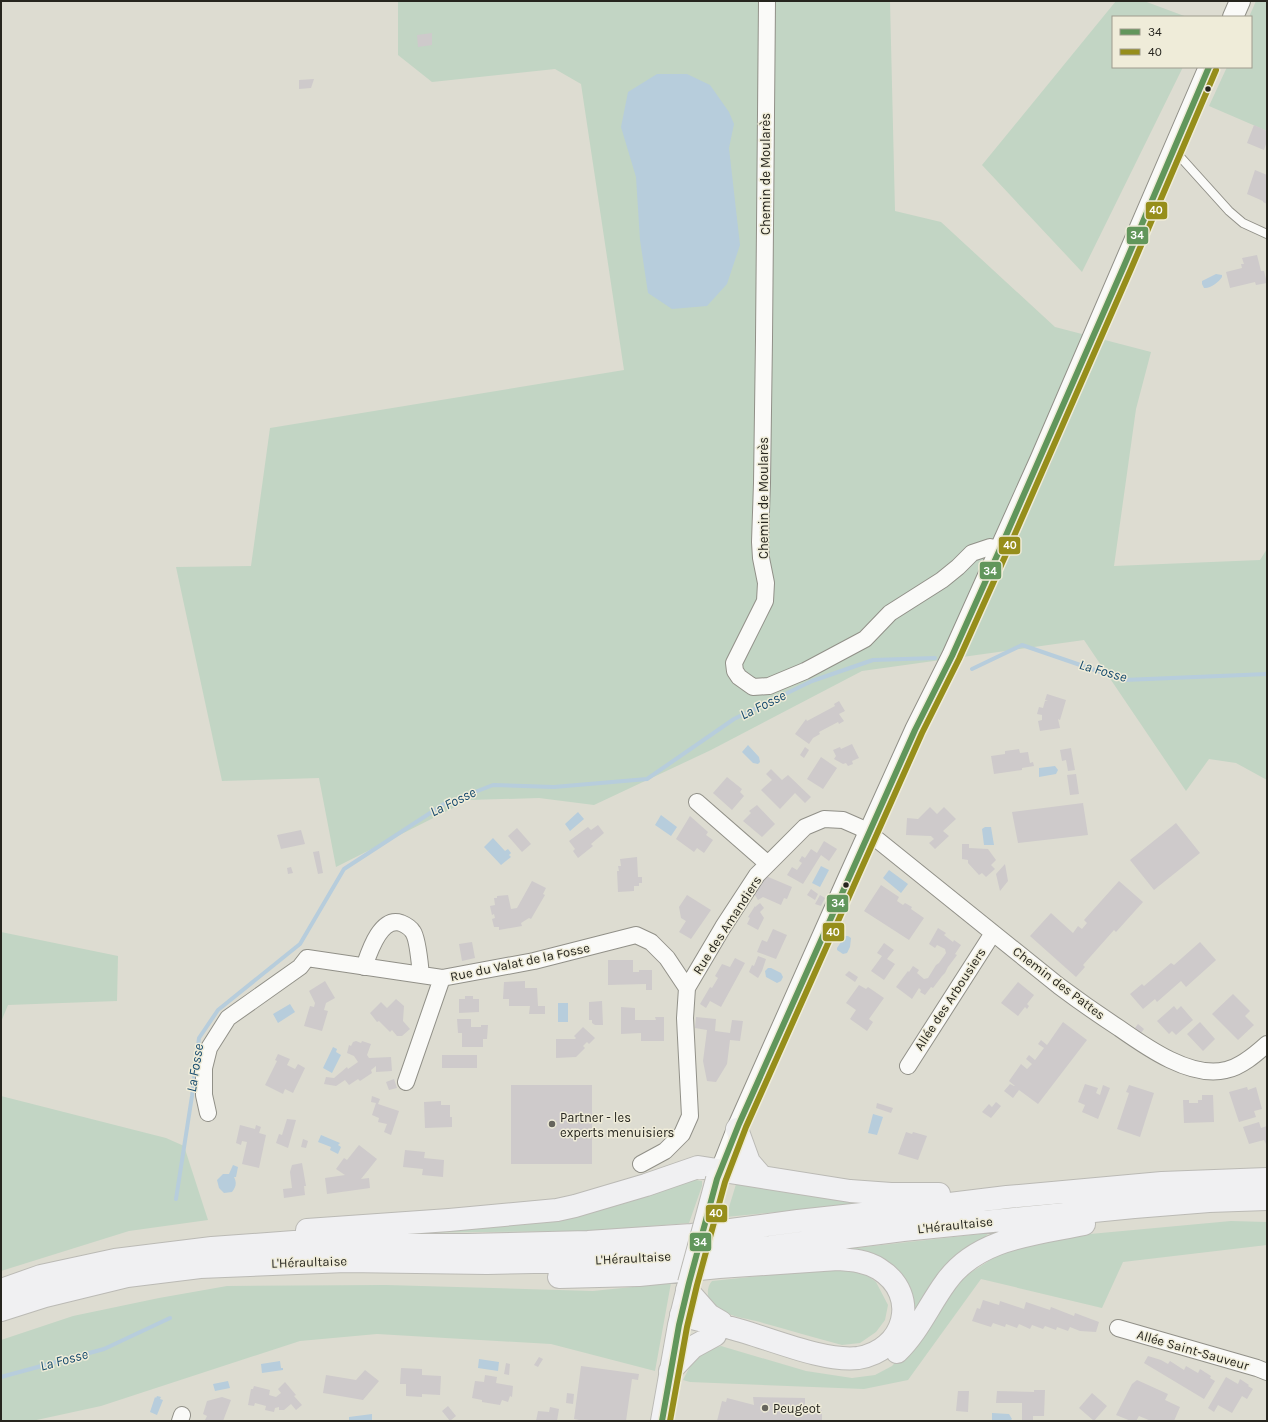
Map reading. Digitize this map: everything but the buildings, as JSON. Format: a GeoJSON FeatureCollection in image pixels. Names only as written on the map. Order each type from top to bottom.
{"type":"FeatureCollection","features":[{"type":"Feature","properties":{"kind":"highway"},"geometry":{"type":"LineString","coordinates":[[736,1130],[749,1162],[762,1177]]}},
{"type":"Feature","properties":{"kind":"highway"},"geometry":{"type":"LineString","coordinates":[[1,1281],[39,1267],[114,1250],[230,1237],[557,1210],[646,1185],[698,1167],[719,1174],[762,1177],[850,1191],[891,1194],[933,1194],[1060,1185],[1162,1183]]}},
{"type":"Feature","properties":{"kind":"highway","name":"L'Héraultaise"},"geometry":{"type":"LineString","coordinates":[[1,1290],[41,1276],[115,1260],[212,1248],[294,1242],[467,1245],[588,1242],[692,1235],[798,1221],[1007,1197],[1162,1183],[1267,1180]]}},
{"type":"Feature","properties":{"kind":"highway","name":"L'Héraultaise"},"geometry":{"type":"LineString","coordinates":[[1,1310],[45,1296],[127,1276],[200,1267],[346,1261],[487,1264],[586,1261],[770,1247],[903,1230],[1134,1207],[1209,1201],[1267,1199]]}},
{"type":"Feature","properties":{"kind":"highway"},"geometry":{"type":"LineString","coordinates":[[680,1320],[713,1324],[723,1331],[826,1368],[837,1370],[864,1369],[888,1360],[918,1326],[946,1281],[971,1257],[993,1245],[1092,1222],[1211,1211],[1267,1208]]}},
{"type":"Feature","properties":{"kind":"highway"},"geometry":{"type":"LineString","coordinates":[[1,1318],[100,1294],[213,1275],[267,1272],[361,1271],[562,1277],[639,1275],[719,1267],[838,1259],[857,1260],[880,1270],[894,1282],[900,1293],[903,1304],[902,1324],[896,1335],[878,1352],[857,1358],[838,1357],[810,1352],[723,1331],[688,1287]]}},
{"type":"Feature","properties":{"kind":"highway"},"geometry":{"type":"LineString","coordinates":[[670,1371],[693,1347],[723,1331]]}},
{"type":"Feature","properties":{"kind":"main road"},"geometry":{"type":"LineString","coordinates":[[662,1421],[680,1320],[719,1174]]}},
{"type":"Feature","properties":{"kind":"street","name":"Chemin de Moularès"},"geometry":{"type":"LineString","coordinates":[[767,1],[764,331],[760,542],[760,558],[766,583],[766,593],[765,601],[734,663],[735,671],[746,683],[753,687],[769,686],[805,671],[865,639],[890,613],[942,580],[972,553],[990,547],[1000,549]]}},
{"type":"Feature","properties":{"kind":"street"},"geometry":{"type":"LineString","coordinates":[[1233,16],[1240,1]]}},
{"type":"Feature","properties":{"kind":"street"},"geometry":{"type":"LineString","coordinates":[[719,1174],[736,1130],[915,730],[939,683],[1000,549],[1209,68]]}},
{"type":"Feature","properties":{"kind":"street"},"geometry":{"type":"LineString","coordinates":[[697,802],[768,864]]}},
{"type":"Feature","properties":{"kind":"street","name":"Rue des Amandiers"},"geometry":{"type":"LineString","coordinates":[[687,988],[722,927],[757,875],[805,827],[824,819],[843,820],[859,827],[869,834]]}},
{"type":"Feature","properties":{"kind":"street","name":"Chemin des Pattes"},"geometry":{"type":"LineString","coordinates":[[869,834],[1087,1006],[1153,1051],[1187,1067],[1210,1072],[1227,1070],[1247,1061],[1267,1044]]}},
{"type":"Feature","properties":{"kind":"street"},"geometry":{"type":"LineString","coordinates":[[364,967],[371,947],[381,930],[387,924],[398,922],[407,926],[414,933],[421,975]]}},
{"type":"Feature","properties":{"kind":"street","name":"Allée des Arbousiers"},"geometry":{"type":"LineString","coordinates":[[908,1066],[993,933]]}},
{"type":"Feature","properties":{"kind":"street","name":"Rue du Valat de la Fosse"},"geometry":{"type":"LineString","coordinates":[[208,1113],[204,1095],[204,1068],[208,1048],[228,1018],[300,966],[307,958],[442,978],[534,961],[636,935],[651,942],[668,958],[687,988]]}},
{"type":"Feature","properties":{"kind":"street"},"geometry":{"type":"LineString","coordinates":[[406,1082],[442,978]]}},
{"type":"Feature","properties":{"kind":"street"},"geometry":{"type":"LineString","coordinates":[[641,1164],[665,1151],[682,1134],[690,1116],[685,1018],[687,988]]}},
{"type":"Feature","properties":{"kind":"street","name":"Allée Saint-Sauveur"},"geometry":{"type":"LineString","coordinates":[[1118,1328],[1267,1372]]}},
{"type":"Feature","properties":{"kind":"lane"},"geometry":{"type":"LineString","coordinates":[[1174,149],[1229,211],[1243,223],[1267,234]]}},
{"type":"Feature","properties":{"kind":"green space"},"geometry":{"type":"Polygon","coordinates":[[[398,1],[890,1],[895,211],[941,222],[1055,327],[1151,352],[1136,409],[1114,566],[1260,560],[1267,549],[1267,780],[1236,763],[1209,759],[1186,791],[1084,640],[862,671],[711,750],[594,805],[539,798],[469,800],[336,867],[319,778],[222,781],[176,567],[251,566],[270,428],[624,370],[581,84],[555,69],[432,82],[398,55],[398,1]]]}},
{"type":"Feature","properties":{"kind":"green space"},"geometry":{"type":"Polygon","coordinates":[[[1116,1],[1144,1],[1184,16],[1112,16],[1112,68],[1183,68],[1082,272],[982,165],[1116,1]]]}},
{"type":"Feature","properties":{"kind":"green space"},"geometry":{"type":"Polygon","coordinates":[[[1256,1],[1267,1],[1267,131],[1209,106],[1227,68],[1252,68],[1252,16],[1249,16],[1256,1]]]}},
{"type":"Feature","properties":{"kind":"green space"},"geometry":{"type":"Polygon","coordinates":[[[1,932],[118,956],[117,1001],[8,1005],[1,1022],[1,932]]]}},
{"type":"Feature","properties":{"kind":"green space"},"geometry":{"type":"Polygon","coordinates":[[[1,1096],[166,1138],[184,1146],[208,1220],[129,1231],[1,1271],[1,1096]]]}},
{"type":"Feature","properties":{"kind":"green space"},"geometry":{"type":"Polygon","coordinates":[[[696,1180],[702,1181],[702,1186],[689,1223],[590,1231],[398,1233],[673,1186],[696,1180]]]}},
{"type":"Feature","properties":{"kind":"green space"},"geometry":{"type":"Polygon","coordinates":[[[737,1181],[890,1201],[726,1217],[737,1181]]]}},
{"type":"Feature","properties":{"kind":"green space"},"geometry":{"type":"Polygon","coordinates":[[[1231,1221],[1267,1222],[1267,1245],[1123,1262],[1102,1308],[981,1279],[908,1380],[864,1389],[690,1382],[683,1380],[690,1367],[702,1354],[713,1348],[721,1346],[806,1371],[852,1378],[875,1375],[892,1366],[915,1341],[944,1299],[967,1275],[1001,1253],[1042,1240],[1231,1221]]]}},
{"type":"Feature","properties":{"kind":"green space"},"geometry":{"type":"Polygon","coordinates":[[[989,1233],[928,1291],[901,1329],[907,1308],[846,1249],[989,1233]]]}},
{"type":"Feature","properties":{"kind":"green space"},"geometry":{"type":"Polygon","coordinates":[[[844,1267],[860,1270],[876,1282],[888,1305],[885,1320],[876,1332],[860,1343],[842,1345],[730,1315],[720,1310],[713,1304],[708,1295],[708,1288],[712,1281],[844,1267]]]}},
{"type":"Feature","properties":{"kind":"green space"},"geometry":{"type":"Polygon","coordinates":[[[671,1283],[655,1371],[551,1344],[377,1334],[300,1341],[101,1406],[32,1421],[1,1421],[1,1340],[73,1316],[159,1298],[227,1286],[386,1285],[593,1291],[671,1283]]]}},
{"type":"Feature","properties":{"kind":"water"},"geometry":{"type":"Polygon","coordinates":[[[657,74],[687,74],[710,85],[729,112],[734,124],[729,148],[740,245],[727,284],[707,306],[672,309],[648,293],[640,240],[636,177],[621,127],[628,92],[657,74]]]}},
{"type":"Feature","properties":{"kind":"water"},"geometry":{"type":"Polygon","coordinates":[[[1216,274],[1222,275],[1221,279],[1212,286],[1204,288],[1202,281],[1216,274]]]}},
{"type":"Feature","properties":{"kind":"water"},"geometry":{"type":"Polygon","coordinates":[[[748,745],[759,757],[760,762],[758,764],[753,763],[742,752],[748,745]]]}},
{"type":"Feature","properties":{"kind":"water"},"geometry":{"type":"Polygon","coordinates":[[[1055,766],[1058,770],[1056,774],[1039,777],[1039,768],[1055,766]]]}},
{"type":"Feature","properties":{"kind":"water"},"geometry":{"type":"Polygon","coordinates":[[[578,812],[584,819],[570,831],[565,824],[578,812]]]}},
{"type":"Feature","properties":{"kind":"water"},"geometry":{"type":"Polygon","coordinates":[[[661,815],[677,827],[671,836],[655,825],[661,815]]]}},
{"type":"Feature","properties":{"kind":"water"},"geometry":{"type":"Polygon","coordinates":[[[985,827],[991,827],[994,845],[984,845],[982,829],[985,827]]]}},
{"type":"Feature","properties":{"kind":"water"},"geometry":{"type":"Polygon","coordinates":[[[493,838],[505,851],[508,849],[511,853],[509,855],[511,857],[501,865],[484,847],[493,838]]]}},
{"type":"Feature","properties":{"kind":"water"},"geometry":{"type":"Polygon","coordinates":[[[821,866],[829,870],[820,887],[812,883],[821,866]]]}},
{"type":"Feature","properties":{"kind":"water"},"geometry":{"type":"Polygon","coordinates":[[[889,870],[908,884],[901,893],[883,878],[889,870]]]}},
{"type":"Feature","properties":{"kind":"water"},"geometry":{"type":"Polygon","coordinates":[[[845,936],[851,938],[850,947],[847,953],[843,954],[837,950],[837,948],[845,936]]]}},
{"type":"Feature","properties":{"kind":"water"},"geometry":{"type":"Polygon","coordinates":[[[768,968],[781,973],[783,977],[781,981],[777,983],[766,977],[765,971],[768,968]]]}},
{"type":"Feature","properties":{"kind":"water"},"geometry":{"type":"Polygon","coordinates":[[[558,1003],[568,1003],[568,1022],[558,1022],[558,1003]]]}},
{"type":"Feature","properties":{"kind":"water"},"geometry":{"type":"Polygon","coordinates":[[[290,1004],[295,1012],[278,1023],[273,1014],[290,1004]]]}},
{"type":"Feature","properties":{"kind":"water"},"geometry":{"type":"Polygon","coordinates":[[[333,1047],[337,1049],[336,1052],[341,1055],[332,1073],[323,1068],[333,1047]]]}},
{"type":"Feature","properties":{"kind":"water"},"geometry":{"type":"Polygon","coordinates":[[[873,1114],[883,1117],[877,1135],[868,1133],[873,1114]]]}},
{"type":"Feature","properties":{"kind":"water"},"geometry":{"type":"Polygon","coordinates":[[[321,1135],[340,1143],[338,1145],[341,1147],[338,1154],[330,1150],[331,1147],[318,1142],[321,1135]]]}},
{"type":"Feature","properties":{"kind":"water"},"geometry":{"type":"Polygon","coordinates":[[[233,1165],[238,1167],[236,1177],[234,1177],[236,1181],[235,1187],[232,1192],[224,1193],[219,1188],[217,1180],[223,1174],[229,1174],[233,1165]]]}},
{"type":"Feature","properties":{"kind":"water"},"geometry":{"type":"Polygon","coordinates":[[[479,1359],[499,1362],[498,1371],[478,1368],[479,1359]]]}},
{"type":"Feature","properties":{"kind":"water"},"geometry":{"type":"Polygon","coordinates":[[[280,1361],[281,1368],[283,1368],[283,1370],[262,1373],[261,1364],[280,1361]]]}},
{"type":"Feature","properties":{"kind":"water"},"geometry":{"type":"Polygon","coordinates":[[[228,1381],[230,1388],[215,1391],[213,1384],[228,1381]]]}},
{"type":"Feature","properties":{"kind":"water"},"geometry":{"type":"Polygon","coordinates":[[[157,1396],[161,1397],[160,1399],[163,1400],[157,1415],[150,1412],[155,1397],[156,1398],[157,1396]]]}},
{"type":"Feature","properties":{"kind":"water"},"geometry":{"type":"Polygon","coordinates":[[[992,1413],[1009,1414],[1012,1419],[1010,1421],[992,1421],[992,1413]]]}},
{"type":"Feature","properties":{"kind":"water"},"geometry":{"type":"Polygon","coordinates":[[[372,1414],[372,1421],[349,1421],[349,1417],[372,1414]]]}},
{"type":"Feature","properties":{"kind":"waterway","name":"La Fosse"},"geometry":{"type":"LineString","coordinates":[[972,669],[1022,645],[1124,680],[1267,674]]}},
{"type":"Feature","properties":{"kind":"waterway","name":"La Fosse"},"geometry":{"type":"LineString","coordinates":[[176,1199],[192,1096],[199,1038],[218,1010],[300,944],[344,869],[444,804],[493,785],[554,787],[647,779],[734,719],[812,681],[873,660],[935,658]]}},
{"type":"Feature","properties":{"kind":"waterway","name":"La Fosse"},"geometry":{"type":"LineString","coordinates":[[1,1377],[104,1349],[170,1318]]}},
{"type":"Feature","properties":{"kind":"transit line","name":"34"},"geometry":{"type":"LineString","coordinates":[[662,1421],[679,1325],[689,1283],[717,1179],[739,1124],[915,730],[952,656],[1000,549],[1209,68]]}},
{"type":"Feature","properties":{"kind":"transit line","name":"40"},"geometry":{"type":"LineString","coordinates":[[670,1421],[687,1327],[697,1285],[725,1182],[746,1127],[922,733],[959,659],[1007,552],[1216,70]]}},
{"type":"Feature","properties":{"kind":"place","name":"Partner - les experts menuisiers"},"geometry":{"type":"Point","coordinates":[552,1124]}},
{"type":"Feature","properties":{"kind":"place","name":"Peugeot"},"geometry":{"type":"Point","coordinates":[765,1408]}}]}
